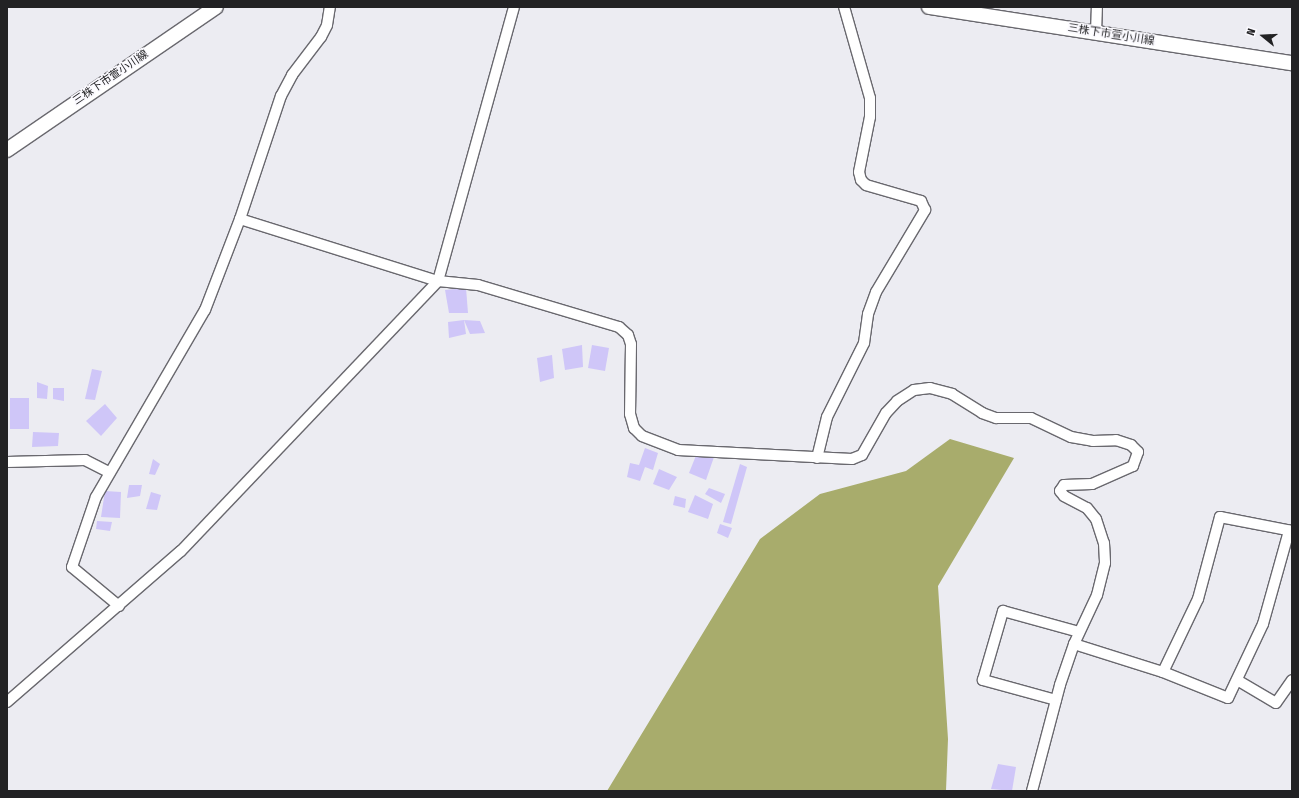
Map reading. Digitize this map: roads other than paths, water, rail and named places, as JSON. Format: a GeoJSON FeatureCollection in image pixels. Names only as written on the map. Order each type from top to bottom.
{"type":"FeatureCollection","features":[{"type":"Feature","properties":{"kind":"main road","name":"三株下市萱小川線"},"geometry":{"type":"LineString","coordinates":[[7,150],[216,7]]}},
{"type":"Feature","properties":{"kind":"main road","name":"三株下市萱小川線"},"geometry":{"type":"LineString","coordinates":[[929,7],[1292,63]]}},
{"type":"Feature","properties":{"kind":"street"},"geometry":{"type":"LineString","coordinates":[[119,606],[72,567],[96,497],[109,472],[205,310],[247,221],[282,96],[292,75],[321,37],[330,7]]}},
{"type":"Feature","properties":{"kind":"street"},"geometry":{"type":"LineString","coordinates":[[7,702],[170,561],[438,281],[514,7]]}},
{"type":"Feature","properties":{"kind":"street"},"geometry":{"type":"LineString","coordinates":[[817,458],[826,418],[864,343],[868,314],[876,292],[925,210],[921,201],[866,185],[860,180],[859,172],[870,117],[870,98],[844,7]]}},
{"type":"Feature","properties":{"kind":"street"},"geometry":{"type":"LineString","coordinates":[[1096,33],[1097,7]]}},
{"type":"Feature","properties":{"kind":"street"},"geometry":{"type":"LineString","coordinates":[[247,221],[438,281],[478,285],[620,326],[628,335],[631,344],[630,414],[634,428],[642,436],[678,450],[690,452],[817,458],[857,458],[862,455],[886,413],[897,401],[914,390],[930,388],[952,394],[982,414],[996,418],[1031,418],[1070,437],[1093,441],[1116,440],[1131,445],[1138,452],[1133,466],[1092,484],[1064,485],[1060,491],[1064,496],[1087,508],[1096,519],[1104,542],[1106,563],[1097,595],[1074,644],[1056,700],[1032,791]]}},
{"type":"Feature","properties":{"kind":"street"},"geometry":{"type":"LineString","coordinates":[[7,462],[85,460],[109,472]]}},
{"type":"Feature","properties":{"kind":"street"},"geometry":{"type":"LineString","coordinates":[[1074,644],[1163,672],[1228,698],[1262,624],[1291,531],[1220,517],[1198,599],[1163,672]]}},
{"type":"Feature","properties":{"kind":"street"},"geometry":{"type":"LineString","coordinates":[[1056,700],[983,680],[1003,611],[1079,632]]}},
{"type":"Feature","properties":{"kind":"street"},"geometry":{"type":"LineString","coordinates":[[1237,680],[1276,703],[1292,680]]}}]}
